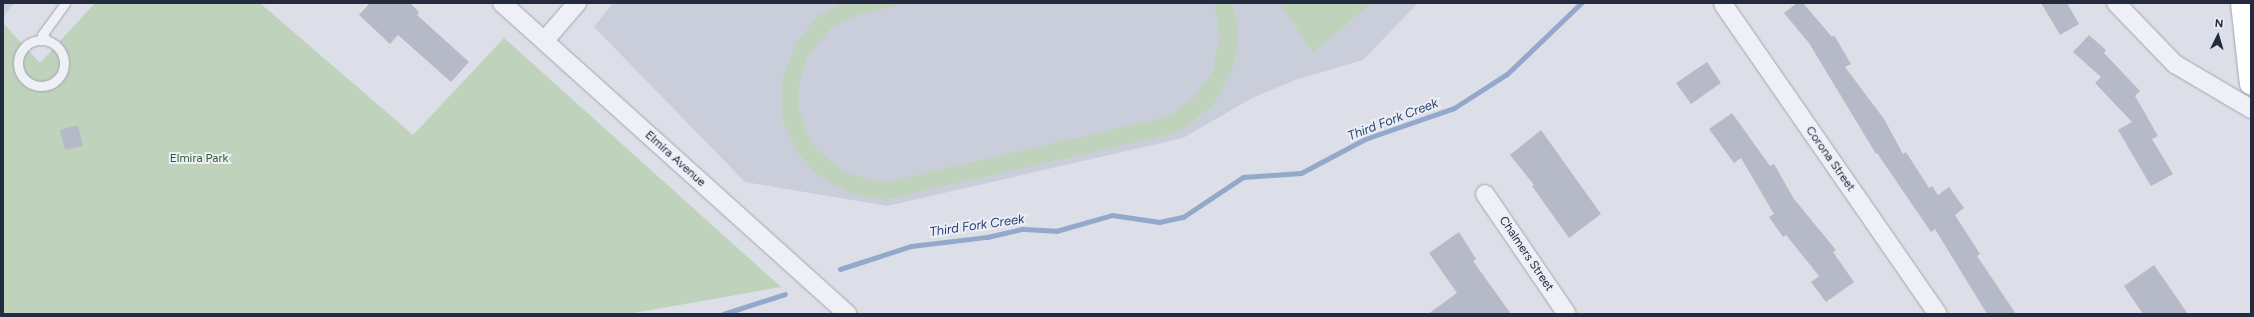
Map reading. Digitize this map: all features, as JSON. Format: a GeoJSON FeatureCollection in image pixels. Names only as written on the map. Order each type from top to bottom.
{"type":"FeatureCollection","features":[{"type":"Feature","properties":{"kind":"main road"},"geometry":{"type":"LineString","coordinates":[[2242,3],[2251,84]]}},
{"type":"Feature","properties":{"kind":"street","name":"Elmira Avenue"},"geometry":{"type":"LineString","coordinates":[[502,3],[545,40],[848,314]]}},
{"type":"Feature","properties":{"kind":"street"},"geometry":{"type":"LineString","coordinates":[[545,40],[577,3]]}},
{"type":"Feature","properties":{"kind":"street"},"geometry":{"type":"LineString","coordinates":[[2116,3],[2175,64],[2251,109]]}},
{"type":"Feature","properties":{"kind":"street","name":"Corona Street"},"geometry":{"type":"LineString","coordinates":[[1723,4],[1938,314]]}},
{"type":"Feature","properties":{"kind":"street","name":"Chalmers Street"},"geometry":{"type":"LineString","coordinates":[[1485,194],[1567,314]]}},
{"type":"Feature","properties":{"kind":"lane"},"geometry":{"type":"LineString","coordinates":[[47,40],[30,42],[19,53],[17,62],[19,73],[24,80],[34,86],[48,86],[63,73],[63,54],[54,44],[42,36],[65,3]]}},
{"type":"Feature","properties":{"kind":"shaded area"},"geometry":{"type":"Polygon","coordinates":[[[3,3],[14,3],[3,17],[3,3]]]}},
{"type":"Feature","properties":{"kind":"shaded area"},"geometry":{"type":"Polygon","coordinates":[[[613,3],[1418,3],[1363,60],[1295,80],[1252,98],[1183,138],[887,206],[745,182],[594,27],[613,3]]]}},
{"type":"Feature","properties":{"kind":"green space","name":"Elmira Park"},"geometry":{"type":"Polygon","coordinates":[[[95,3],[260,3],[413,135],[504,38],[781,287],[628,314],[3,314],[3,23],[40,63],[95,3]]]}},
{"type":"Feature","properties":{"kind":"green space"},"geometry":{"type":"Polygon","coordinates":[[[841,3],[907,3],[854,16],[831,28],[807,58],[799,83],[799,111],[810,140],[817,150],[844,172],[880,181],[891,181],[1158,119],[1171,114],[1194,97],[1213,71],[1220,35],[1214,3],[1232,3],[1238,28],[1238,47],[1233,68],[1214,104],[1190,124],[1172,134],[883,200],[848,192],[818,175],[796,151],[782,118],[782,80],[796,43],[818,16],[841,3]]]}},
{"type":"Feature","properties":{"kind":"green space"},"geometry":{"type":"Polygon","coordinates":[[[1280,3],[1372,3],[1313,52],[1280,3]]]}},
{"type":"Feature","properties":{"kind":"building"},"geometry":{"type":"Polygon","coordinates":[[[370,3],[410,3],[419,12],[417,15],[469,62],[451,82],[398,35],[390,44],[359,15],[370,3]]]}},
{"type":"Feature","properties":{"kind":"building"},"geometry":{"type":"Polygon","coordinates":[[[1797,3],[1803,3],[1832,37],[1834,35],[1851,64],[1845,67],[1884,119],[1903,154],[1906,152],[1929,188],[1932,186],[1938,195],[1949,187],[1964,208],[1955,215],[1980,254],[1977,256],[2016,314],[1987,314],[1935,229],[1931,232],[1877,153],[1876,154],[1809,43],[1784,13],[1797,3]]]}},
{"type":"Feature","properties":{"kind":"building"},"geometry":{"type":"Polygon","coordinates":[[[2041,3],[2067,3],[2079,24],[2060,35],[2041,3]]]}},
{"type":"Feature","properties":{"kind":"building"},"geometry":{"type":"Polygon","coordinates":[[[2089,35],[2106,50],[2104,53],[2140,91],[2135,96],[2158,136],[2152,139],[2173,174],[2151,186],[2118,130],[2132,122],[2095,83],[2101,77],[2073,52],[2089,35]]]}},
{"type":"Feature","properties":{"kind":"building"},"geometry":{"type":"Polygon","coordinates":[[[1707,62],[1721,83],[1691,104],[1676,83],[1707,62]]]}},
{"type":"Feature","properties":{"kind":"building"},"geometry":{"type":"Polygon","coordinates":[[[1732,113],[1770,166],[1774,164],[1794,199],[1836,250],[1833,252],[1854,282],[1826,302],[1811,282],[1819,276],[1786,235],[1783,237],[1769,217],[1774,214],[1741,158],[1734,163],[1709,129],[1732,113]]]}},
{"type":"Feature","properties":{"kind":"building"},"geometry":{"type":"Polygon","coordinates":[[[78,125],[83,146],[65,150],[60,130],[78,125]]]}},
{"type":"Feature","properties":{"kind":"building"},"geometry":{"type":"Polygon","coordinates":[[[1541,130],[1601,214],[1569,238],[1532,186],[1534,185],[1510,155],[1541,130]]]}},
{"type":"Feature","properties":{"kind":"building"},"geometry":{"type":"Polygon","coordinates":[[[1459,232],[1476,259],[1473,261],[1511,314],[1428,314],[1457,293],[1429,253],[1459,232]]]}},
{"type":"Feature","properties":{"kind":"building"},"geometry":{"type":"Polygon","coordinates":[[[2154,265],[2188,314],[2143,314],[2124,286],[2154,265]]]}},
{"type":"Feature","properties":{"kind":"waterway","name":"Third Fork Creek"},"geometry":{"type":"LineString","coordinates":[[840,269],[911,246],[987,237],[1023,229],[1056,231],[1112,215],[1159,222],[1183,217],[1243,177],[1301,173],[1365,139],[1454,108],[1507,74],[1581,3]]}},
{"type":"Feature","properties":{"kind":"waterway","name":"Third Fork Creek"},"geometry":{"type":"LineString","coordinates":[[723,314],[785,294]]}}]}
